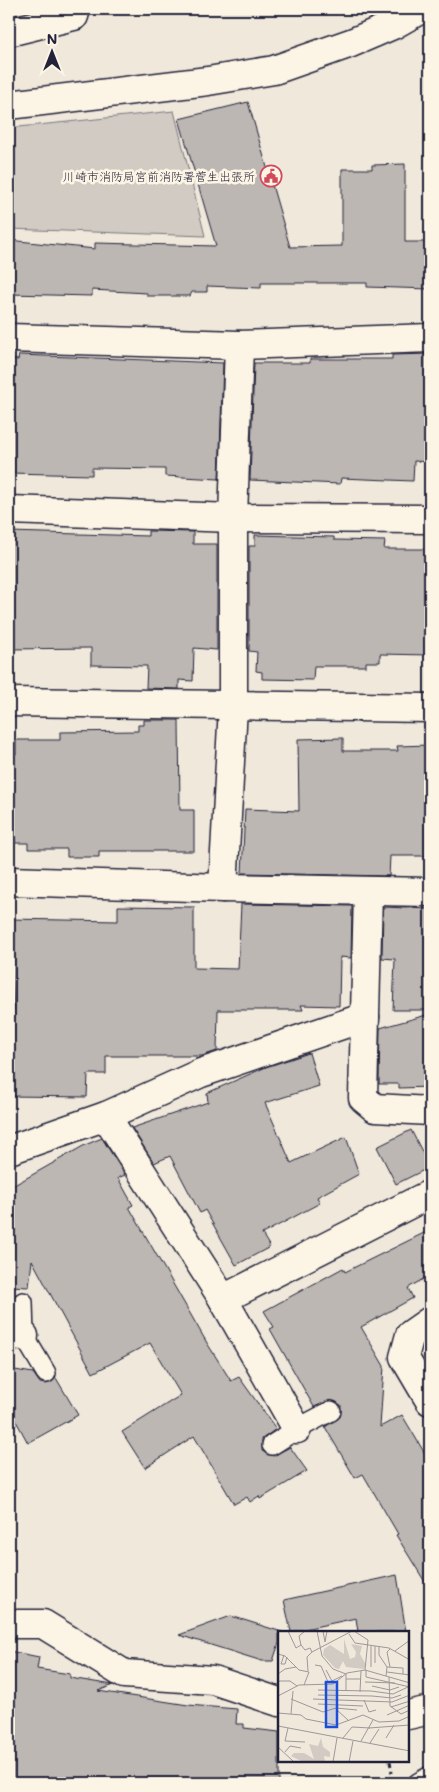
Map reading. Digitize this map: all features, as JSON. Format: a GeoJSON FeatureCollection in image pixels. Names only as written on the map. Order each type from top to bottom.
{"type":"FeatureCollection","features":[{"type":"Feature","properties":{"kind":"street"},"geometry":{"type":"LineString","coordinates":[[9,32],[74,16],[76,9]]}},
{"type":"Feature","properties":{"kind":"street"},"geometry":{"type":"LineString","coordinates":[[9,105],[208,81],[274,70],[351,43],[393,25],[421,9]]}},
{"type":"Feature","properties":{"kind":"street"},"geometry":{"type":"LineString","coordinates":[[9,338],[239,345],[430,338]]}},
{"type":"Feature","properties":{"kind":"street"},"geometry":{"type":"LineString","coordinates":[[224,888],[233,706],[233,518],[239,345]]}},
{"type":"Feature","properties":{"kind":"street"},"geometry":{"type":"LineString","coordinates":[[9,510],[233,518],[430,519]]}},
{"type":"Feature","properties":{"kind":"street"},"geometry":{"type":"LineString","coordinates":[[9,702],[430,708]]}},
{"type":"Feature","properties":{"kind":"street"},"geometry":{"type":"LineString","coordinates":[[9,880],[224,888],[430,892]]}},
{"type":"Feature","properties":{"kind":"street"},"geometry":{"type":"LineString","coordinates":[[368,891],[363,1098],[375,1108],[430,1111]]}},
{"type":"Feature","properties":{"kind":"street"},"geometry":{"type":"LineString","coordinates":[[9,1150],[106,1116],[201,1073],[365,1017]]}},
{"type":"Feature","properties":{"kind":"street"},"geometry":{"type":"LineString","coordinates":[[106,1116],[224,1299],[297,1429]]}},
{"type":"Feature","properties":{"kind":"street"},"geometry":{"type":"LineString","coordinates":[[224,1299],[430,1194]]}},
{"type":"Feature","properties":{"kind":"street"},"geometry":{"type":"LineString","coordinates":[[430,1321],[410,1335],[404,1356],[430,1400]]}},
{"type":"Feature","properties":{"kind":"street"},"geometry":{"type":"LineString","coordinates":[[9,1624],[43,1624],[124,1674],[214,1680],[278,1702]]}},
{"type":"Feature","properties":{"kind":"street"},"geometry":{"type":"LineString","coordinates":[[409,1715],[430,1710]]}},
{"type":"Feature","properties":{"kind":"lane"},"geometry":{"type":"LineString","coordinates":[[23,1302],[16,1335],[46,1373]]}},
{"type":"Feature","properties":{"kind":"lane"},"geometry":{"type":"LineString","coordinates":[[272,1445],[331,1411]]}},
{"type":"Feature","properties":{"kind":"lane"},"geometry":{"type":"LineString","coordinates":[[418,1783],[430,1776]]}},
{"type":"Feature","properties":{"kind":"shaded area"},"geometry":{"type":"Polygon","coordinates":[[[174,111],[205,236],[9,229],[9,128],[174,111]]]}},
{"type":"Feature","properties":{"kind":"building"},"geometry":{"type":"Polygon","coordinates":[[[248,102],[290,247],[342,246],[342,169],[372,169],[372,165],[405,164],[405,242],[430,242],[430,289],[367,287],[367,283],[261,283],[261,288],[207,286],[207,292],[192,292],[190,296],[147,296],[147,293],[92,290],[92,296],[9,294],[9,240],[95,249],[95,243],[216,246],[179,119],[248,102]]]}},
{"type":"Feature","properties":{"kind":"building"},"geometry":{"type":"Polygon","coordinates":[[[430,354],[430,462],[414,461],[413,481],[341,478],[340,484],[250,480],[254,363],[310,363],[310,359],[392,359],[392,355],[430,354]]]}},
{"type":"Feature","properties":{"kind":"building"},"geometry":{"type":"Polygon","coordinates":[[[19,355],[223,363],[219,479],[165,476],[165,469],[92,468],[92,475],[9,473],[9,359],[18,360],[19,355]]]}},
{"type":"Feature","properties":{"kind":"building"},"geometry":{"type":"Polygon","coordinates":[[[148,531],[193,532],[193,544],[217,544],[217,650],[194,648],[193,681],[179,680],[179,689],[146,688],[147,666],[91,665],[91,648],[9,649],[9,532],[148,536],[148,531]]]}},
{"type":"Feature","properties":{"kind":"building"},"geometry":{"type":"Polygon","coordinates":[[[255,535],[334,537],[334,540],[385,541],[384,549],[430,549],[430,655],[380,654],[380,662],[366,662],[366,666],[314,666],[313,680],[262,679],[262,672],[256,671],[257,652],[249,651],[249,546],[255,546],[255,535]]]}},
{"type":"Feature","properties":{"kind":"building"},"geometry":{"type":"Polygon","coordinates":[[[144,720],[179,720],[180,810],[194,810],[194,851],[99,851],[99,857],[67,857],[67,849],[28,849],[28,843],[15,843],[15,838],[9,838],[9,754],[16,754],[16,740],[60,740],[60,732],[138,731],[138,725],[144,725],[144,720]]]}},
{"type":"Feature","properties":{"kind":"building"},"geometry":{"type":"Polygon","coordinates":[[[343,738],[343,751],[398,751],[397,746],[430,745],[430,856],[390,856],[389,876],[242,873],[245,809],[299,811],[298,739],[343,738]]]}},
{"type":"Feature","properties":{"kind":"building"},"geometry":{"type":"Polygon","coordinates":[[[241,904],[352,906],[351,958],[340,957],[339,1006],[301,1005],[303,1010],[218,1010],[217,1051],[202,1056],[106,1056],[106,1074],[88,1074],[87,1097],[9,1096],[10,1010],[14,1010],[9,919],[118,921],[118,906],[194,907],[194,968],[238,969],[241,904]]]}},
{"type":"Feature","properties":{"kind":"building"},"geometry":{"type":"Polygon","coordinates":[[[383,907],[430,909],[430,1010],[393,1010],[395,959],[382,958],[383,907]]]}},
{"type":"Feature","properties":{"kind":"building"},"geometry":{"type":"Polygon","coordinates":[[[430,1014],[430,1087],[399,1088],[399,1084],[379,1084],[380,1028],[430,1014]]]}},
{"type":"Feature","properties":{"kind":"building"},"geometry":{"type":"Polygon","coordinates":[[[309,1053],[319,1086],[265,1103],[291,1163],[346,1137],[359,1174],[317,1197],[320,1203],[262,1234],[270,1247],[236,1265],[205,1210],[200,1213],[170,1156],[154,1163],[132,1128],[208,1102],[207,1093],[266,1067],[309,1053]]]}},
{"type":"Feature","properties":{"kind":"building"},"geometry":{"type":"Polygon","coordinates":[[[411,1130],[430,1167],[396,1184],[377,1147],[411,1130]]]}},
{"type":"Feature","properties":{"kind":"building"},"geometry":{"type":"Polygon","coordinates":[[[102,1138],[125,1175],[118,1178],[133,1205],[129,1207],[207,1343],[231,1381],[239,1377],[276,1429],[262,1439],[262,1451],[273,1456],[290,1447],[307,1471],[260,1499],[259,1496],[250,1502],[247,1497],[234,1504],[194,1436],[145,1468],[122,1432],[181,1395],[150,1343],[93,1373],[32,1260],[29,1287],[9,1286],[9,1188],[85,1145],[102,1138]]]}},
{"type":"Feature","properties":{"kind":"building"},"geometry":{"type":"Polygon","coordinates":[[[430,1230],[430,1275],[408,1288],[413,1298],[361,1327],[384,1366],[380,1427],[402,1415],[430,1462],[430,1590],[396,1535],[398,1534],[363,1474],[355,1478],[325,1427],[340,1417],[341,1405],[331,1400],[314,1407],[270,1329],[274,1327],[264,1311],[343,1268],[345,1272],[430,1230]]]}},
{"type":"Feature","properties":{"kind":"building"},"geometry":{"type":"Polygon","coordinates":[[[9,1369],[33,1373],[40,1383],[46,1384],[56,1378],[78,1415],[28,1443],[9,1408],[9,1369]]]}},
{"type":"Feature","properties":{"kind":"building"},"geometry":{"type":"Polygon","coordinates":[[[397,1575],[406,1631],[358,1631],[356,1618],[291,1631],[284,1600],[397,1575]]]}},
{"type":"Feature","properties":{"kind":"building"},"geometry":{"type":"Polygon","coordinates":[[[231,1616],[279,1631],[278,1646],[273,1661],[262,1661],[179,1635],[231,1616]]]}},
{"type":"Feature","properties":{"kind":"building"},"geometry":{"type":"Polygon","coordinates":[[[9,1651],[39,1657],[37,1669],[70,1674],[70,1678],[113,1685],[98,1691],[188,1705],[237,1709],[236,1724],[244,1724],[244,1728],[278,1732],[279,1783],[9,1783],[9,1651]]]}},
{"type":"Feature","properties":{"kind":"place","name":"川崎市消防局宮前消防署菅生出張所"},"geometry":{"type":"Point","coordinates":[271,176]}}]}
